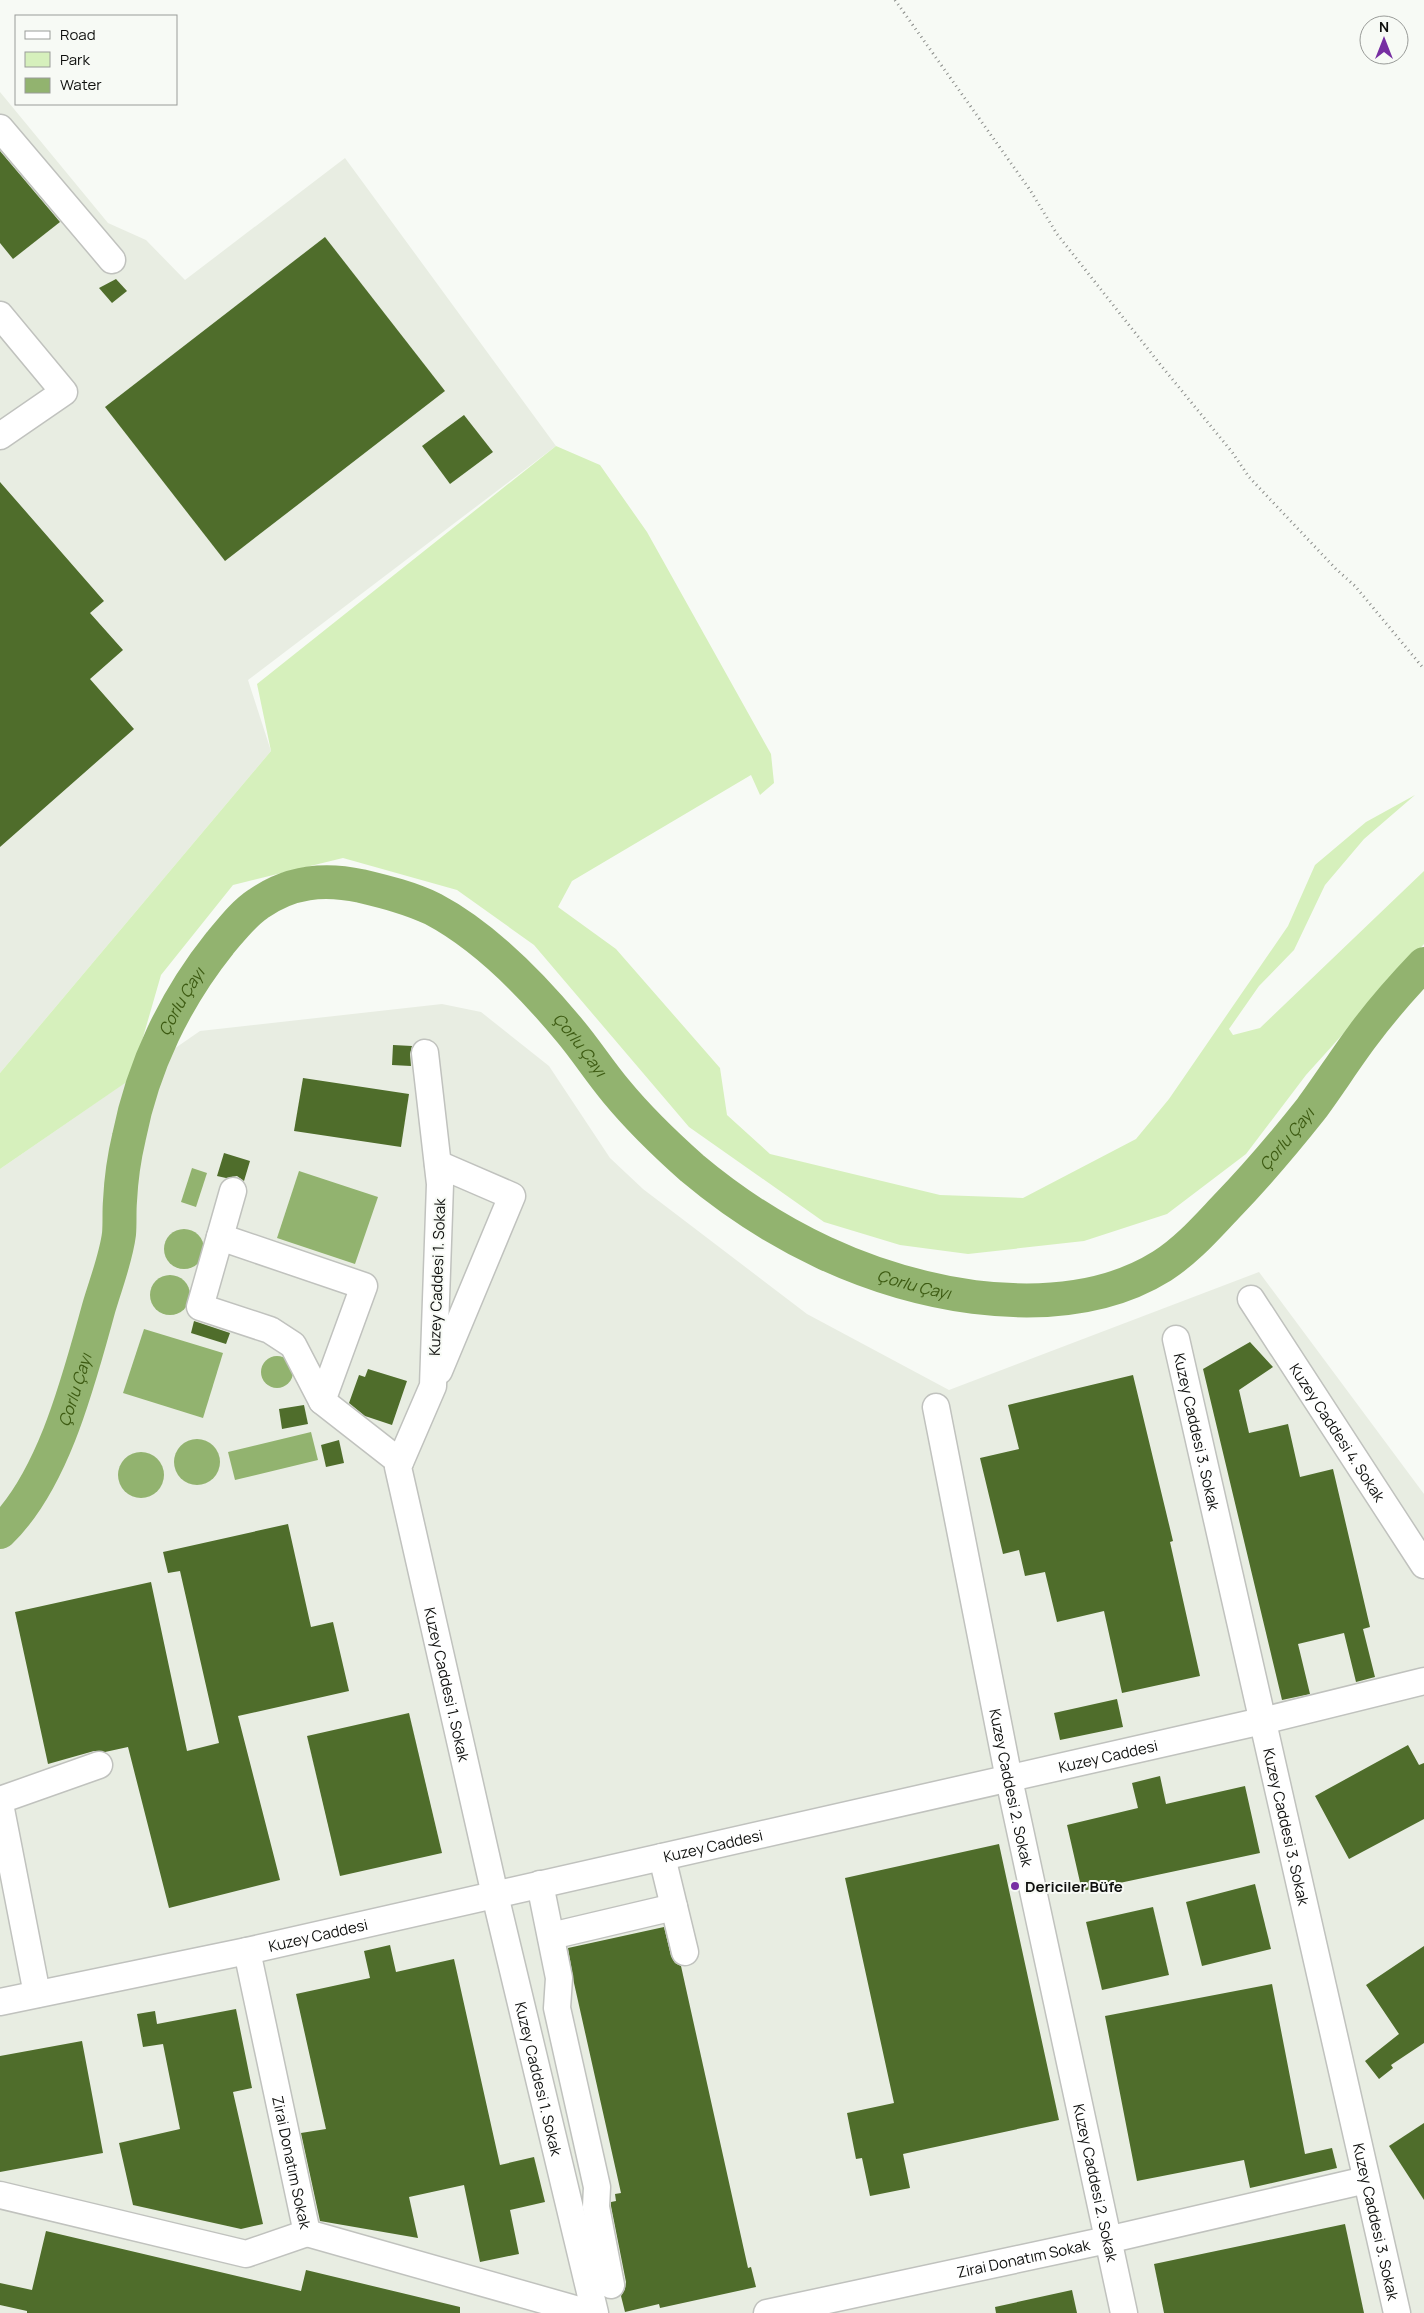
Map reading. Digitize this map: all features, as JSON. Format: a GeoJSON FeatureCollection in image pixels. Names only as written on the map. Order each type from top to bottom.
{"type":"FeatureCollection","features":[{"type":"Feature","properties":{"kind":"street"},"geometry":{"type":"LineString","coordinates":[[0,128],[112,260]]}},
{"type":"Feature","properties":{"kind":"street"},"geometry":{"type":"LineString","coordinates":[[0,315],[64,392],[0,436]]}},
{"type":"Feature","properties":{"kind":"street","name":"Kuzey Caddesi 1. Sokak"},"geometry":{"type":"LineString","coordinates":[[425,1053],[440,1184],[433,1386],[398,1467],[495,1895],[595,2313]]}},
{"type":"Feature","properties":{"kind":"street"},"geometry":{"type":"LineString","coordinates":[[433,1386],[512,1196],[438,1164]]}},
{"type":"Feature","properties":{"kind":"street"},"geometry":{"type":"LineString","coordinates":[[234,1191],[200,1307],[270,1330],[292,1345],[322,1401],[400,1462]]}},
{"type":"Feature","properties":{"kind":"street"},"geometry":{"type":"LineString","coordinates":[[220,1237],[364,1286],[322,1401]]}},
{"type":"Feature","properties":{"kind":"street","name":"Kuzey Caddesi 4. Sokak"},"geometry":{"type":"LineString","coordinates":[[1251,1299],[1424,1565]]}},
{"type":"Feature","properties":{"kind":"street","name":"Kuzey Caddesi 3. Sokak"},"geometry":{"type":"LineString","coordinates":[[1176,1339],[1366,2180],[1398,2313]]}},
{"type":"Feature","properties":{"kind":"street","name":"Kuzey Caddesi 2. Sokak"},"geometry":{"type":"LineString","coordinates":[[936,1407],[1009,1778],[1124,2313]]}},
{"type":"Feature","properties":{"kind":"street","name":"Kuzey Caddesi"},"geometry":{"type":"LineString","coordinates":[[0,2002],[247,1951],[1262,1721],[1424,1681]]}},
{"type":"Feature","properties":{"kind":"street"},"geometry":{"type":"LineString","coordinates":[[0,1800],[99,1765]]}},
{"type":"Feature","properties":{"kind":"street"},"geometry":{"type":"LineString","coordinates":[[0,1804],[37,1994]]}},
{"type":"Feature","properties":{"kind":"street"},"geometry":{"type":"LineString","coordinates":[[662,1857],[685,1952]]}},
{"type":"Feature","properties":{"kind":"street"},"geometry":{"type":"LineString","coordinates":[[540,1884],[560,1978],[557,2008],[597,2187],[596,2207],[611,2285]]}},
{"type":"Feature","properties":{"kind":"street"},"geometry":{"type":"LineString","coordinates":[[551,1936],[674,1907]]}},
{"type":"Feature","properties":{"kind":"street","name":"Zirai Donatım Sokak"},"geometry":{"type":"LineString","coordinates":[[247,1951],[307,2233],[589,2313]]}},
{"type":"Feature","properties":{"kind":"street","name":"Zirai Donatım Sokak"},"geometry":{"type":"LineString","coordinates":[[767,2313],[1107,2240],[1366,2180]]}},
{"type":"Feature","properties":{"kind":"street"},"geometry":{"type":"LineString","coordinates":[[0,2195],[246,2254],[307,2233]]}},
{"type":"Feature","properties":{"kind":"path"},"geometry":{"type":"LineString","coordinates":[[895,0],[1030,190],[1057,234],[1158,363],[1232,452],[1249,477],[1336,570],[1355,586],[1424,669]]}},
{"type":"Feature","properties":{"kind":"shaded area"},"geometry":{"type":"Polygon","coordinates":[[[0,92],[108,223],[146,240],[185,280],[345,158],[556,446],[248,680],[271,751],[0,1073],[0,92]]]}},
{"type":"Feature","properties":{"kind":"shaded area"},"geometry":{"type":"Polygon","coordinates":[[[442,1004],[481,1012],[549,1066],[610,1158],[643,1189],[807,1314],[949,1390],[1259,1272],[1424,1494],[1424,2313],[0,2313],[0,1169],[200,1031],[442,1004]]]}},
{"type":"Feature","properties":{"kind":"green space"},"geometry":{"type":"Polygon","coordinates":[[[556,446],[600,465],[647,532],[771,754],[774,783],[760,795],[751,775],[572,881],[558,907],[616,949],[720,1068],[727,1115],[770,1154],[940,1195],[1023,1198],[1136,1139],[1169,1099],[1288,926],[1315,865],[1366,822],[1415,795],[1364,839],[1325,885],[1294,950],[1259,986],[1229,1029],[1233,1035],[1260,1028],[1424,871],[1424,944],[1306,1075],[1246,1154],[1167,1214],[1084,1241],[968,1254],[900,1245],[824,1222],[689,1127],[534,945],[457,890],[343,858],[233,885],[161,975],[131,1079],[0,1169],[0,1073],[271,751],[257,684],[556,446]]]}},
{"type":"Feature","properties":{"kind":"water"},"geometry":{"type":"Polygon","coordinates":[[[192,1168],[207,1173],[196,1207],[181,1202],[192,1168]]]}},
{"type":"Feature","properties":{"kind":"water"},"geometry":{"type":"Polygon","coordinates":[[[299,1171],[378,1197],[355,1264],[277,1238],[299,1171]]]}},
{"type":"Feature","properties":{"kind":"water"},"geometry":{"type":"Polygon","coordinates":[[[184,1229],[198,1235],[204,1249],[198,1263],[184,1269],[170,1263],[164,1249],[170,1235],[184,1229]]]}},
{"type":"Feature","properties":{"kind":"water"},"geometry":{"type":"Polygon","coordinates":[[[170,1275],[184,1281],[190,1295],[184,1309],[170,1315],[156,1309],[150,1295],[156,1281],[170,1275]]]}},
{"type":"Feature","properties":{"kind":"water"},"geometry":{"type":"Polygon","coordinates":[[[144,1329],[223,1353],[203,1418],[123,1393],[144,1329]]]}},
{"type":"Feature","properties":{"kind":"water"},"geometry":{"type":"Polygon","coordinates":[[[277,1356],[283,1357],[288,1361],[292,1366],[292,1378],[288,1383],[283,1387],[277,1388],[271,1387],[266,1383],[262,1378],[261,1372],[262,1366],[266,1361],[271,1357],[277,1356]]]}},
{"type":"Feature","properties":{"kind":"water"},"geometry":{"type":"Polygon","coordinates":[[[311,1432],[318,1460],[235,1480],[228,1452],[311,1432]]]}},
{"type":"Feature","properties":{"kind":"water"},"geometry":{"type":"Polygon","coordinates":[[[197,1439],[210,1443],[216,1449],[220,1462],[216,1475],[210,1481],[197,1485],[184,1481],[178,1475],[174,1462],[178,1449],[184,1443],[197,1439]]]}},
{"type":"Feature","properties":{"kind":"water"},"geometry":{"type":"Polygon","coordinates":[[[141,1452],[154,1456],[160,1462],[164,1475],[160,1488],[154,1494],[141,1498],[128,1494],[122,1488],[118,1475],[122,1462],[128,1456],[141,1452]]]}},
{"type":"Feature","properties":{"kind":"building"},"geometry":{"type":"Polygon","coordinates":[[[0,151],[60,222],[13,259],[0,243],[0,151]]]}},
{"type":"Feature","properties":{"kind":"building"},"geometry":{"type":"Polygon","coordinates":[[[325,237],[445,391],[225,561],[105,407],[325,237]]]}},
{"type":"Feature","properties":{"kind":"building"},"geometry":{"type":"Polygon","coordinates":[[[116,279],[127,291],[112,303],[99,288],[116,279]]]}},
{"type":"Feature","properties":{"kind":"building"},"geometry":{"type":"Polygon","coordinates":[[[464,415],[493,452],[450,484],[422,446],[464,415]]]}},
{"type":"Feature","properties":{"kind":"building"},"geometry":{"type":"Polygon","coordinates":[[[0,482],[104,601],[90,613],[123,650],[90,679],[134,729],[0,847],[0,482]]]}},
{"type":"Feature","properties":{"kind":"building"},"geometry":{"type":"Polygon","coordinates":[[[393,1045],[412,1046],[410,1054],[411,1066],[392,1065],[393,1045]]]}},
{"type":"Feature","properties":{"kind":"building"},"geometry":{"type":"Polygon","coordinates":[[[303,1078],[409,1094],[401,1147],[294,1131],[303,1078]]]}},
{"type":"Feature","properties":{"kind":"building"},"geometry":{"type":"Polygon","coordinates":[[[224,1153],[250,1161],[244,1181],[237,1176],[226,1178],[217,1176],[224,1153]]]}},
{"type":"Feature","properties":{"kind":"building"},"geometry":{"type":"Polygon","coordinates":[[[194,1321],[230,1333],[226,1344],[191,1333],[194,1321]]]}},
{"type":"Feature","properties":{"kind":"building"},"geometry":{"type":"Polygon","coordinates":[[[1250,1342],[1273,1367],[1239,1390],[1249,1433],[1288,1424],[1300,1477],[1333,1469],[1370,1627],[1363,1629],[1375,1677],[1356,1682],[1344,1633],[1298,1644],[1310,1694],[1282,1700],[1203,1369],[1250,1342]]]}},
{"type":"Feature","properties":{"kind":"building"},"geometry":{"type":"Polygon","coordinates":[[[368,1369],[407,1381],[392,1425],[365,1416],[349,1403],[359,1375],[365,1377],[368,1369]]]}},
{"type":"Feature","properties":{"kind":"building"},"geometry":{"type":"Polygon","coordinates":[[[1133,1375],[1173,1541],[1170,1542],[1200,1676],[1122,1693],[1104,1611],[1057,1622],[1045,1572],[1025,1576],[1019,1550],[1003,1554],[980,1458],[1019,1449],[1008,1405],[1133,1375]]]}},
{"type":"Feature","properties":{"kind":"building"},"geometry":{"type":"Polygon","coordinates":[[[304,1405],[308,1424],[282,1429],[279,1409],[304,1405]]]}},
{"type":"Feature","properties":{"kind":"building"},"geometry":{"type":"Polygon","coordinates":[[[339,1440],[344,1463],[326,1467],[321,1445],[339,1440]]]}},
{"type":"Feature","properties":{"kind":"building"},"geometry":{"type":"Polygon","coordinates":[[[288,1524],[311,1627],[333,1622],[349,1691],[238,1716],[280,1880],[169,1908],[128,1747],[105,1752],[94,1751],[48,1764],[15,1612],[151,1582],[187,1751],[219,1743],[180,1571],[168,1573],[163,1552],[288,1524]]]}},
{"type":"Feature","properties":{"kind":"building"},"geometry":{"type":"Polygon","coordinates":[[[1117,1699],[1123,1727],[1060,1740],[1054,1713],[1117,1699]]]}},
{"type":"Feature","properties":{"kind":"building"},"geometry":{"type":"Polygon","coordinates":[[[409,1713],[442,1853],[340,1876],[307,1736],[409,1713]]]}},
{"type":"Feature","properties":{"kind":"building"},"geometry":{"type":"Polygon","coordinates":[[[1408,1745],[1419,1765],[1424,1763],[1424,1819],[1349,1859],[1315,1796],[1408,1745]]]}},
{"type":"Feature","properties":{"kind":"building"},"geometry":{"type":"Polygon","coordinates":[[[1160,1776],[1166,1804],[1245,1786],[1260,1853],[1082,1891],[1067,1825],[1138,1808],[1132,1783],[1160,1776]]]}},
{"type":"Feature","properties":{"kind":"building"},"geometry":{"type":"Polygon","coordinates":[[[999,1844],[1059,2120],[903,2154],[910,2188],[870,2196],[862,2158],[856,2159],[847,2113],[894,2103],[845,1878],[999,1844]]]}},
{"type":"Feature","properties":{"kind":"building"},"geometry":{"type":"Polygon","coordinates":[[[1255,1884],[1271,1949],[1202,1966],[1186,1902],[1255,1884]]]}},
{"type":"Feature","properties":{"kind":"building"},"geometry":{"type":"Polygon","coordinates":[[[1153,1907],[1169,1975],[1102,1990],[1086,1922],[1153,1907]]]}},
{"type":"Feature","properties":{"kind":"building"},"geometry":{"type":"Polygon","coordinates":[[[664,1927],[671,1956],[675,1963],[681,1966],[748,2268],[751,2267],[756,2287],[660,2308],[659,2304],[625,2312],[621,2296],[626,2282],[611,2206],[611,2202],[616,2201],[615,2194],[621,2193],[574,1983],[568,1948],[664,1927]]]}},
{"type":"Feature","properties":{"kind":"building"},"geometry":{"type":"Polygon","coordinates":[[[390,1945],[396,1972],[454,1959],[500,2165],[534,2157],[545,2202],[510,2210],[519,2254],[480,2262],[464,2185],[409,2197],[418,2238],[320,2221],[301,2133],[326,2129],[296,1994],[370,1978],[364,1951],[390,1945]]]}},
{"type":"Feature","properties":{"kind":"building"},"geometry":{"type":"Polygon","coordinates":[[[1424,1946],[1424,2043],[1391,2065],[1393,2068],[1379,2079],[1365,2061],[1399,2034],[1366,1985],[1424,1946]]]}},
{"type":"Feature","properties":{"kind":"building"},"geometry":{"type":"Polygon","coordinates":[[[1272,1984],[1305,2154],[1332,2148],[1337,2168],[1250,2188],[1244,2160],[1137,2181],[1105,2016],[1272,1984]]]}},
{"type":"Feature","properties":{"kind":"building"},"geometry":{"type":"Polygon","coordinates":[[[236,2009],[252,2088],[233,2092],[263,2224],[241,2229],[133,2205],[119,2143],[180,2129],[163,2044],[143,2047],[137,2014],[155,2011],[157,2024],[236,2009]]]}},
{"type":"Feature","properties":{"kind":"building"},"geometry":{"type":"Polygon","coordinates":[[[82,2041],[103,2153],[0,2172],[0,2056],[82,2041]]]}},
{"type":"Feature","properties":{"kind":"building"},"geometry":{"type":"Polygon","coordinates":[[[1424,2123],[1424,2200],[1389,2146],[1424,2123]]]}},
{"type":"Feature","properties":{"kind":"building"},"geometry":{"type":"Polygon","coordinates":[[[1345,2224],[1364,2313],[1164,2313],[1154,2264],[1345,2224]]]}},
{"type":"Feature","properties":{"kind":"building"},"geometry":{"type":"Polygon","coordinates":[[[46,2231],[301,2291],[306,2270],[460,2307],[460,2313],[27,2313],[27,2311],[0,2305],[0,2283],[32,2290],[46,2231]]]}},
{"type":"Feature","properties":{"kind":"building"},"geometry":{"type":"Polygon","coordinates":[[[1072,2290],[1077,2313],[996,2313],[995,2307],[1072,2290]]]}},
{"type":"Feature","properties":{"kind":"waterway","name":"Çorlu Çayı"},"geometry":{"type":"LineString","coordinates":[[0,1532],[19,1510],[50,1457],[83,1365],[116,1252],[119,1234],[121,1185],[127,1145],[135,1111],[152,1059],[175,1010],[220,943],[247,912],[282,890],[308,883],[321,882],[361,886],[416,902],[453,920],[490,948],[540,996],[576,1038],[616,1091],[652,1131],[692,1168],[755,1215],[824,1253],[860,1268],[935,1290],[998,1299],[1047,1300],[1095,1293],[1141,1278],[1180,1253],[1204,1231],[1280,1147],[1311,1109],[1376,1019],[1424,964]]}},
{"type":"Feature","properties":{"kind":"place","name":"Dericiler Büfe"},"geometry":{"type":"Point","coordinates":[1015,1886]}}]}
